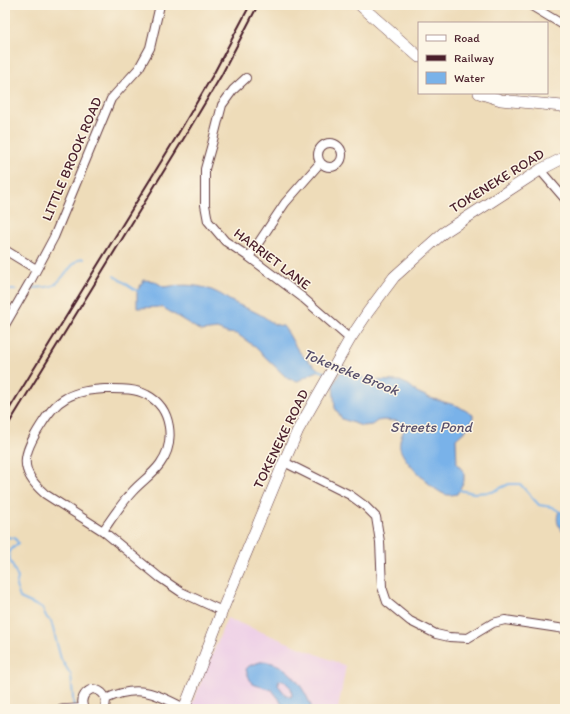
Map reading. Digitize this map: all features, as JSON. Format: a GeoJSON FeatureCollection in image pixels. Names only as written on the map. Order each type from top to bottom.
{"type":"FeatureCollection","features":[{"type":"Feature","properties":{"kind":"main road"},"geometry":{"type":"LineString","coordinates":[[360,5],[418,56]]}},
{"type":"Feature","properties":{"kind":"main road"},"geometry":{"type":"LineString","coordinates":[[482,94],[501,100],[562,106],[565,108]]}},
{"type":"Feature","properties":{"kind":"main road","name":"TOKENEKE ROAD"},"geometry":{"type":"LineString","coordinates":[[184,709],[222,611],[298,430],[350,339],[368,312],[394,277],[443,233],[540,170],[565,157]]}},
{"type":"Feature","properties":{"kind":"street","name":"LITTLE BROOK ROAD"},"geometry":{"type":"LineString","coordinates":[[5,325],[54,237],[111,99],[139,68],[150,48],[160,5]]}},
{"type":"Feature","properties":{"kind":"street"},"geometry":{"type":"LineString","coordinates":[[530,5],[565,26]]}},
{"type":"Feature","properties":{"kind":"street","name":"HARRIET LANE"},"geometry":{"type":"LineString","coordinates":[[246,78],[233,90],[222,105],[205,169],[205,205],[208,221],[225,242],[249,257],[302,297],[350,339]]}},
{"type":"Feature","properties":{"kind":"street"},"geometry":{"type":"LineString","coordinates":[[249,257],[285,203],[320,163]]}},
{"type":"Feature","properties":{"kind":"street"},"geometry":{"type":"LineString","coordinates":[[540,170],[565,200]]}},
{"type":"Feature","properties":{"kind":"street"},"geometry":{"type":"LineString","coordinates":[[5,250],[36,269]]}},
{"type":"Feature","properties":{"kind":"street"},"geometry":{"type":"LineString","coordinates":[[102,531],[131,492],[161,464],[170,444],[169,424],[165,413],[147,394],[138,391],[105,389],[82,391],[65,398],[56,404],[48,413],[26,452],[25,462],[27,471],[32,481],[45,494],[102,531],[159,577],[181,592],[222,611]]}},
{"type":"Feature","properties":{"kind":"street"},"geometry":{"type":"LineString","coordinates":[[284,462],[350,495],[365,506],[376,517],[380,542],[382,587],[387,602],[410,621],[436,634],[449,637],[468,638],[494,623],[505,620],[565,629]]}},
{"type":"Feature","properties":{"kind":"street"},"geometry":{"type":"LineString","coordinates":[[82,707],[82,699],[84,695],[92,690],[101,691],[106,699],[104,709]]}},
{"type":"Feature","properties":{"kind":"street"},"geometry":{"type":"LineString","coordinates":[[106,699],[134,690],[156,694],[184,709]]}},
{"type":"Feature","properties":{"kind":"lane"},"geometry":{"type":"LineString","coordinates":[[54,709],[73,706],[82,707]]}},
{"type":"Feature","properties":{"kind":"shaded area"},"geometry":{"type":"Polygon","coordinates":[[[227,618],[346,666],[338,709],[190,709],[227,618]]]}},
{"type":"Feature","properties":{"kind":"water"},"geometry":{"type":"Polygon","coordinates":[[[144,280],[154,281],[164,287],[185,285],[198,286],[212,290],[234,303],[256,312],[272,323],[283,326],[299,352],[319,370],[298,381],[288,379],[254,346],[237,334],[227,333],[217,329],[201,331],[162,307],[137,308],[137,291],[144,280]]]}},
{"type":"Feature","properties":{"kind":"water","name":"Streets Pond"},"geometry":{"type":"Polygon","coordinates":[[[344,366],[367,380],[400,381],[409,385],[417,392],[430,398],[458,406],[473,415],[470,425],[456,439],[457,464],[464,472],[464,481],[457,494],[446,495],[437,490],[424,480],[411,466],[400,448],[400,439],[404,430],[402,424],[397,421],[383,420],[377,421],[372,425],[362,426],[342,419],[335,408],[333,385],[344,366]]]}},
{"type":"Feature","properties":{"kind":"water"},"geometry":{"type":"Polygon","coordinates":[[[559,511],[565,513],[565,534],[558,523],[557,517],[559,511]]]}},
{"type":"Feature","properties":{"kind":"water"},"geometry":{"type":"Polygon","coordinates":[[[260,662],[269,662],[286,670],[293,676],[305,692],[312,709],[284,709],[272,690],[252,684],[246,669],[249,666],[260,662]],[[283,680],[279,681],[278,685],[285,694],[290,697],[292,696],[291,688],[283,680]]]}},
{"type":"Feature","properties":{"kind":"waterway","name":"Tokeneke Brook"},"geometry":{"type":"LineString","coordinates":[[32,288],[54,285],[74,263],[82,258],[84,259]]}},
{"type":"Feature","properties":{"kind":"waterway","name":"Tokeneke Brook"},"geometry":{"type":"LineString","coordinates":[[114,276],[139,292]]}},
{"type":"Feature","properties":{"kind":"waterway","name":"Tokeneke Brook"},"geometry":{"type":"LineString","coordinates":[[5,290],[16,290]]}},
{"type":"Feature","properties":{"kind":"waterway","name":"Tokeneke Brook"},"geometry":{"type":"LineString","coordinates":[[318,370],[327,373]]}},
{"type":"Feature","properties":{"kind":"waterway","name":"Tokeneke Brook"},"geometry":{"type":"LineString","coordinates":[[459,489],[474,493],[492,492],[509,484],[520,484],[539,505],[552,507],[565,515]]}},
{"type":"Feature","properties":{"kind":"waterway"},"geometry":{"type":"LineString","coordinates":[[5,537],[15,538],[18,543],[9,552],[10,560],[18,578],[16,586],[20,598],[42,608],[47,618],[51,621],[61,659],[71,675],[74,709]]}},
{"type":"Feature","properties":{"kind":"railway"},"geometry":{"type":"LineString","coordinates":[[5,416],[175,139],[214,73],[250,5]]}},
{"type":"Feature","properties":{"kind":"railway"},"geometry":{"type":"LineString","coordinates":[[5,430],[221,76],[258,5]]}}]}
